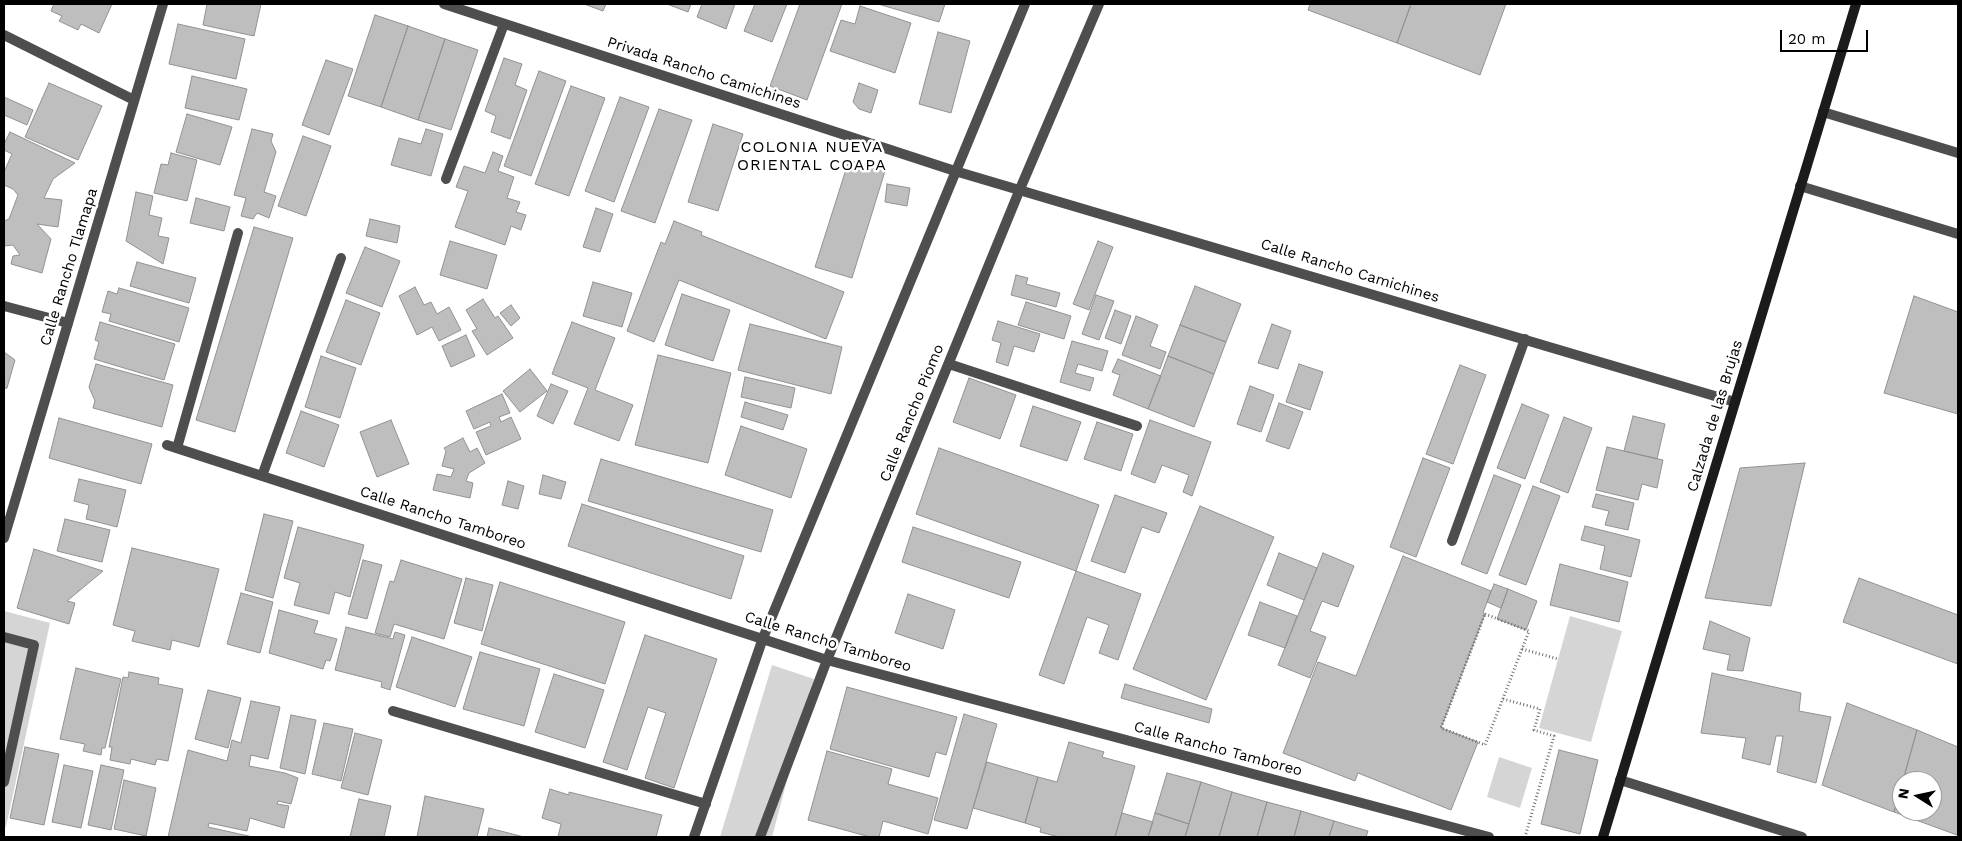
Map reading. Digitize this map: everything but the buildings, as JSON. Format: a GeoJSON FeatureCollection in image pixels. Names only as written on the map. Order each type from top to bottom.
{"type":"FeatureCollection","features":[{"type":"Feature","properties":{"kind":"street","name":"Calle Rancho Tlamapa"},"geometry":{"type":"LineString","coordinates":[[4,538],[7,518],[68,323],[163,4]]}},
{"type":"Feature","properties":{"kind":"street","name":"Privada Rancho Camichines"},"geometry":{"type":"LineString","coordinates":[[444,4],[955,171]]}},
{"type":"Feature","properties":{"kind":"street"},"geometry":{"type":"LineString","coordinates":[[694,837],[763,638],[1025,4]]}},
{"type":"Feature","properties":{"kind":"street","name":"Calle Rancho Piomo"},"geometry":{"type":"LineString","coordinates":[[760,837],[826,660],[1098,4]]}},
{"type":"Feature","properties":{"kind":"street","name":"Calzada de las Brujas"},"geometry":{"type":"LineString","coordinates":[[1603,837],[1856,4]]}},
{"type":"Feature","properties":{"kind":"street"},"geometry":{"type":"LineString","coordinates":[[446,179],[504,24]]}},
{"type":"Feature","properties":{"kind":"street"},"geometry":{"type":"LineString","coordinates":[[4,35],[134,100]]}},
{"type":"Feature","properties":{"kind":"street"},"geometry":{"type":"LineString","coordinates":[[1823,112],[1958,153]]}},
{"type":"Feature","properties":{"kind":"street","name":"Calle Rancho Camichines"},"geometry":{"type":"LineString","coordinates":[[955,171],[1735,402]]}},
{"type":"Feature","properties":{"kind":"street"},"geometry":{"type":"LineString","coordinates":[[1800,186],[1958,234]]}},
{"type":"Feature","properties":{"kind":"street","name":"Calle Rancho Tamboreo"},"geometry":{"type":"LineString","coordinates":[[238,233],[172,446],[826,660],[1489,837]]}},
{"type":"Feature","properties":{"kind":"street"},"geometry":{"type":"LineString","coordinates":[[262,476],[341,258]]}},
{"type":"Feature","properties":{"kind":"street"},"geometry":{"type":"LineString","coordinates":[[4,306],[68,323]]}},
{"type":"Feature","properties":{"kind":"street"},"geometry":{"type":"LineString","coordinates":[[1452,541],[1525,339]]}},
{"type":"Feature","properties":{"kind":"street"},"geometry":{"type":"LineString","coordinates":[[949,364],[1137,426]]}},
{"type":"Feature","properties":{"kind":"street"},"geometry":{"type":"LineString","coordinates":[[4,636],[34,645],[4,782]]}},
{"type":"Feature","properties":{"kind":"street"},"geometry":{"type":"LineString","coordinates":[[393,711],[706,804]]}},
{"type":"Feature","properties":{"kind":"street"},"geometry":{"type":"LineString","coordinates":[[1620,780],[1802,837]]}},
{"type":"Feature","properties":{"kind":"path"},"geometry":{"type":"LineString","coordinates":[[1485,614],[1529,631],[1522,649],[1485,745],[1441,728],[1485,614]]}},
{"type":"Feature","properties":{"kind":"path"},"geometry":{"type":"LineString","coordinates":[[1522,649],[1558,659]]}},
{"type":"Feature","properties":{"kind":"path"},"geometry":{"type":"LineString","coordinates":[[1503,699],[1540,709],[1534,730],[1554,736],[1525,837]]}},
{"type":"Feature","properties":{"kind":"shaded area"},"geometry":{"type":"Polygon","coordinates":[[[4,611],[50,623],[6,827],[4,827],[4,611]]]}},
{"type":"Feature","properties":{"kind":"shaded area"},"geometry":{"type":"Polygon","coordinates":[[[1570,616],[1622,631],[1591,742],[1539,728],[1570,616]]]}},
{"type":"Feature","properties":{"kind":"shaded area"},"geometry":{"type":"Polygon","coordinates":[[[772,665],[814,679],[772,837],[720,837],[772,665]]]}},
{"type":"Feature","properties":{"kind":"shaded area"},"geometry":{"type":"Polygon","coordinates":[[[1499,757],[1532,768],[1520,808],[1487,797],[1499,757]]]}},
{"type":"Feature","properties":{"kind":"district","name":"COLONIA NUEVA ORIENTAL COAPA"},"geometry":{"type":"Point","coordinates":[812,156]}}]}
